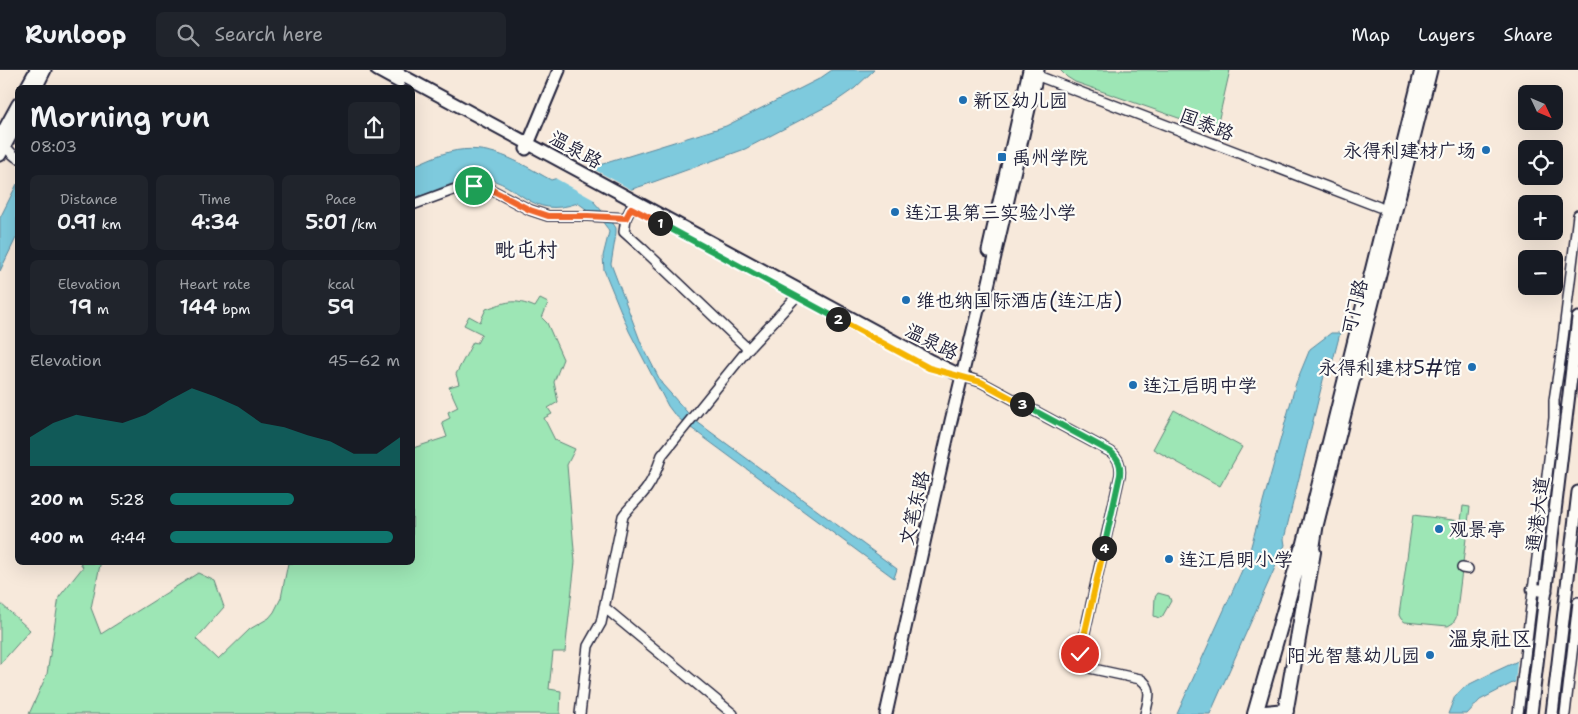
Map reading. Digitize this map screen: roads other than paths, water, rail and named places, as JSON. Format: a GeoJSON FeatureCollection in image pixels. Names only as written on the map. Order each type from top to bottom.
{"type":"FeatureCollection","features":[{"type":"Feature","properties":{"kind":"highway"},"geometry":{"type":"LineString","coordinates":[[1307,551],[1285,712],[1255,714],[1307,551]]}},
{"type":"Feature","properties":{"kind":"main road"},"geometry":{"type":"LineString","coordinates":[[28,85],[36,70]]}},
{"type":"Feature","properties":{"kind":"main road"},"geometry":{"type":"LineString","coordinates":[[38,85],[45,70]]}},
{"type":"Feature","properties":{"kind":"main road"},"geometry":{"type":"LineString","coordinates":[[377,70],[404,85]]}},
{"type":"Feature","properties":{"kind":"main road","name":"温泉路"},"geometry":{"type":"LineString","coordinates":[[392,70],[527,147]]}},
{"type":"Feature","properties":{"kind":"main road"},"geometry":{"type":"LineString","coordinates":[[527,147],[559,70]]}},
{"type":"Feature","properties":{"kind":"main road","name":"可门路"},"geometry":{"type":"LineString","coordinates":[[1307,551],[1421,70]]}},
{"type":"Feature","properties":{"kind":"main road","name":"可门路"},"geometry":{"type":"LineString","coordinates":[[1307,551],[1317,526],[1430,70]]}},
{"type":"Feature","properties":{"kind":"main road","name":"文笔东路"},"geometry":{"type":"LineString","coordinates":[[886,714],[962,376],[978,310],[986,295],[1031,72]]}},
{"type":"Feature","properties":{"kind":"main road","name":"温泉路"},"geometry":{"type":"LineString","coordinates":[[415,91],[527,147],[962,376]]}},
{"type":"Feature","properties":{"kind":"main road"},"geometry":{"type":"LineString","coordinates":[[1,145],[8,120],[15,109]]}},
{"type":"Feature","properties":{"kind":"main road","name":"温泉路"},"geometry":{"type":"LineString","coordinates":[[621,198],[628,213],[796,296],[929,368],[962,376]]}},
{"type":"Feature","properties":{"kind":"main road","name":"通港大道"},"geometry":{"type":"LineString","coordinates":[[1531,714],[1578,318]]}},
{"type":"Feature","properties":{"kind":"main road","name":"通港大道"},"geometry":{"type":"LineString","coordinates":[[1552,714],[1561,639],[1572,594],[1578,492]]}},
{"type":"Feature","properties":{"kind":"main road"},"geometry":{"type":"LineString","coordinates":[[1533,590],[1546,591]]}},
{"type":"Feature","properties":{"kind":"street","name":"国泰路"},"geometry":{"type":"LineString","coordinates":[[1031,72],[1379,207]]}},
{"type":"Feature","properties":{"kind":"street"},"geometry":{"type":"LineString","coordinates":[[1,145],[15,156]]}},
{"type":"Feature","properties":{"kind":"street"},"geometry":{"type":"LineString","coordinates":[[415,204],[453,190],[474,186],[490,189],[538,214],[548,216],[608,216],[628,213],[624,232],[628,237],[748,349]]}},
{"type":"Feature","properties":{"kind":"street"},"geometry":{"type":"LineString","coordinates":[[1518,714],[1554,418],[1554,400],[1573,292],[1578,215]]}},
{"type":"Feature","properties":{"kind":"street"},"geometry":{"type":"LineString","coordinates":[[580,714],[588,646],[601,623],[624,516],[630,506],[646,489],[656,472],[662,455],[748,349],[796,296]]}},
{"type":"Feature","properties":{"kind":"street"},"geometry":{"type":"LineString","coordinates":[[962,376],[981,382],[1111,452],[1118,460],[1120,475],[1080,654],[1084,664],[1089,668],[1140,679],[1145,683],[1149,688],[1150,694],[1145,714]]}},
{"type":"Feature","properties":{"kind":"street"},"geometry":{"type":"LineString","coordinates":[[1565,714],[1578,602]]}},
{"type":"Feature","properties":{"kind":"street"},"geometry":{"type":"LineString","coordinates":[[604,607],[734,714]]}},
{"type":"Feature","properties":{"kind":"water"},"geometry":{"type":"Polygon","coordinates":[[[832,70],[874,70],[855,88],[835,102],[745,149],[645,185],[593,201],[616,228],[611,264],[641,343],[662,384],[689,416],[897,569],[894,578],[674,414],[629,331],[604,270],[603,256],[609,232],[596,216],[578,203],[561,207],[548,207],[536,204],[507,186],[482,178],[457,182],[415,198],[415,165],[444,153],[464,150],[490,152],[515,161],[551,180],[726,126],[819,79],[832,70]]]}},
{"type":"Feature","properties":{"kind":"water"},"geometry":{"type":"Polygon","coordinates":[[[15,188],[15,240],[0,271],[0,218],[15,188]]]}},
{"type":"Feature","properties":{"kind":"water"},"geometry":{"type":"Polygon","coordinates":[[[1331,333],[1340,333],[1332,364],[1327,364],[1284,539],[1285,545],[1210,714],[1177,714],[1248,557],[1296,383],[1310,349],[1331,333]]]}},
{"type":"Feature","properties":{"kind":"water"},"geometry":{"type":"Polygon","coordinates":[[[1578,633],[1578,649],[1480,700],[1467,714],[1448,714],[1455,696],[1466,686],[1578,633]]]}},
{"type":"Feature","properties":{"kind":"place","name":"新区幼儿园"},"geometry":{"type":"Point","coordinates":[963,100]}},
{"type":"Feature","properties":{"kind":"place","name":"永得利建材广场"},"geometry":{"type":"Point","coordinates":[1486,150]}},
{"type":"Feature","properties":{"kind":"place","name":"禹州学院"},"geometry":{"type":"Point","coordinates":[1002,157]}},
{"type":"Feature","properties":{"kind":"place","name":"连江县第三实验小学"},"geometry":{"type":"Point","coordinates":[895,212]}},
{"type":"Feature","properties":{"kind":"place","name":"维也纳国际酒店(连江店)"},"geometry":{"type":"Point","coordinates":[906,300]}},
{"type":"Feature","properties":{"kind":"place","name":"永得利建材5#馆"},"geometry":{"type":"Point","coordinates":[1472,367]}},
{"type":"Feature","properties":{"kind":"place","name":"连江启明中学"},"geometry":{"type":"Point","coordinates":[1133,385]}},
{"type":"Feature","properties":{"kind":"place","name":"观景亭"},"geometry":{"type":"Point","coordinates":[1439,529]}},
{"type":"Feature","properties":{"kind":"place","name":"连江启明小学"},"geometry":{"type":"Point","coordinates":[1169,559]}},
{"type":"Feature","properties":{"kind":"place","name":"阳光智慧幼儿园"},"geometry":{"type":"Point","coordinates":[1430,655]}},
{"type":"Feature","properties":{"kind":"district","name":"毗屯村"},"geometry":{"type":"Point","coordinates":[526,250]}},
{"type":"Feature","properties":{"kind":"district","name":"温泉社区"},"geometry":{"type":"Point","coordinates":[1490,639]}}]}
